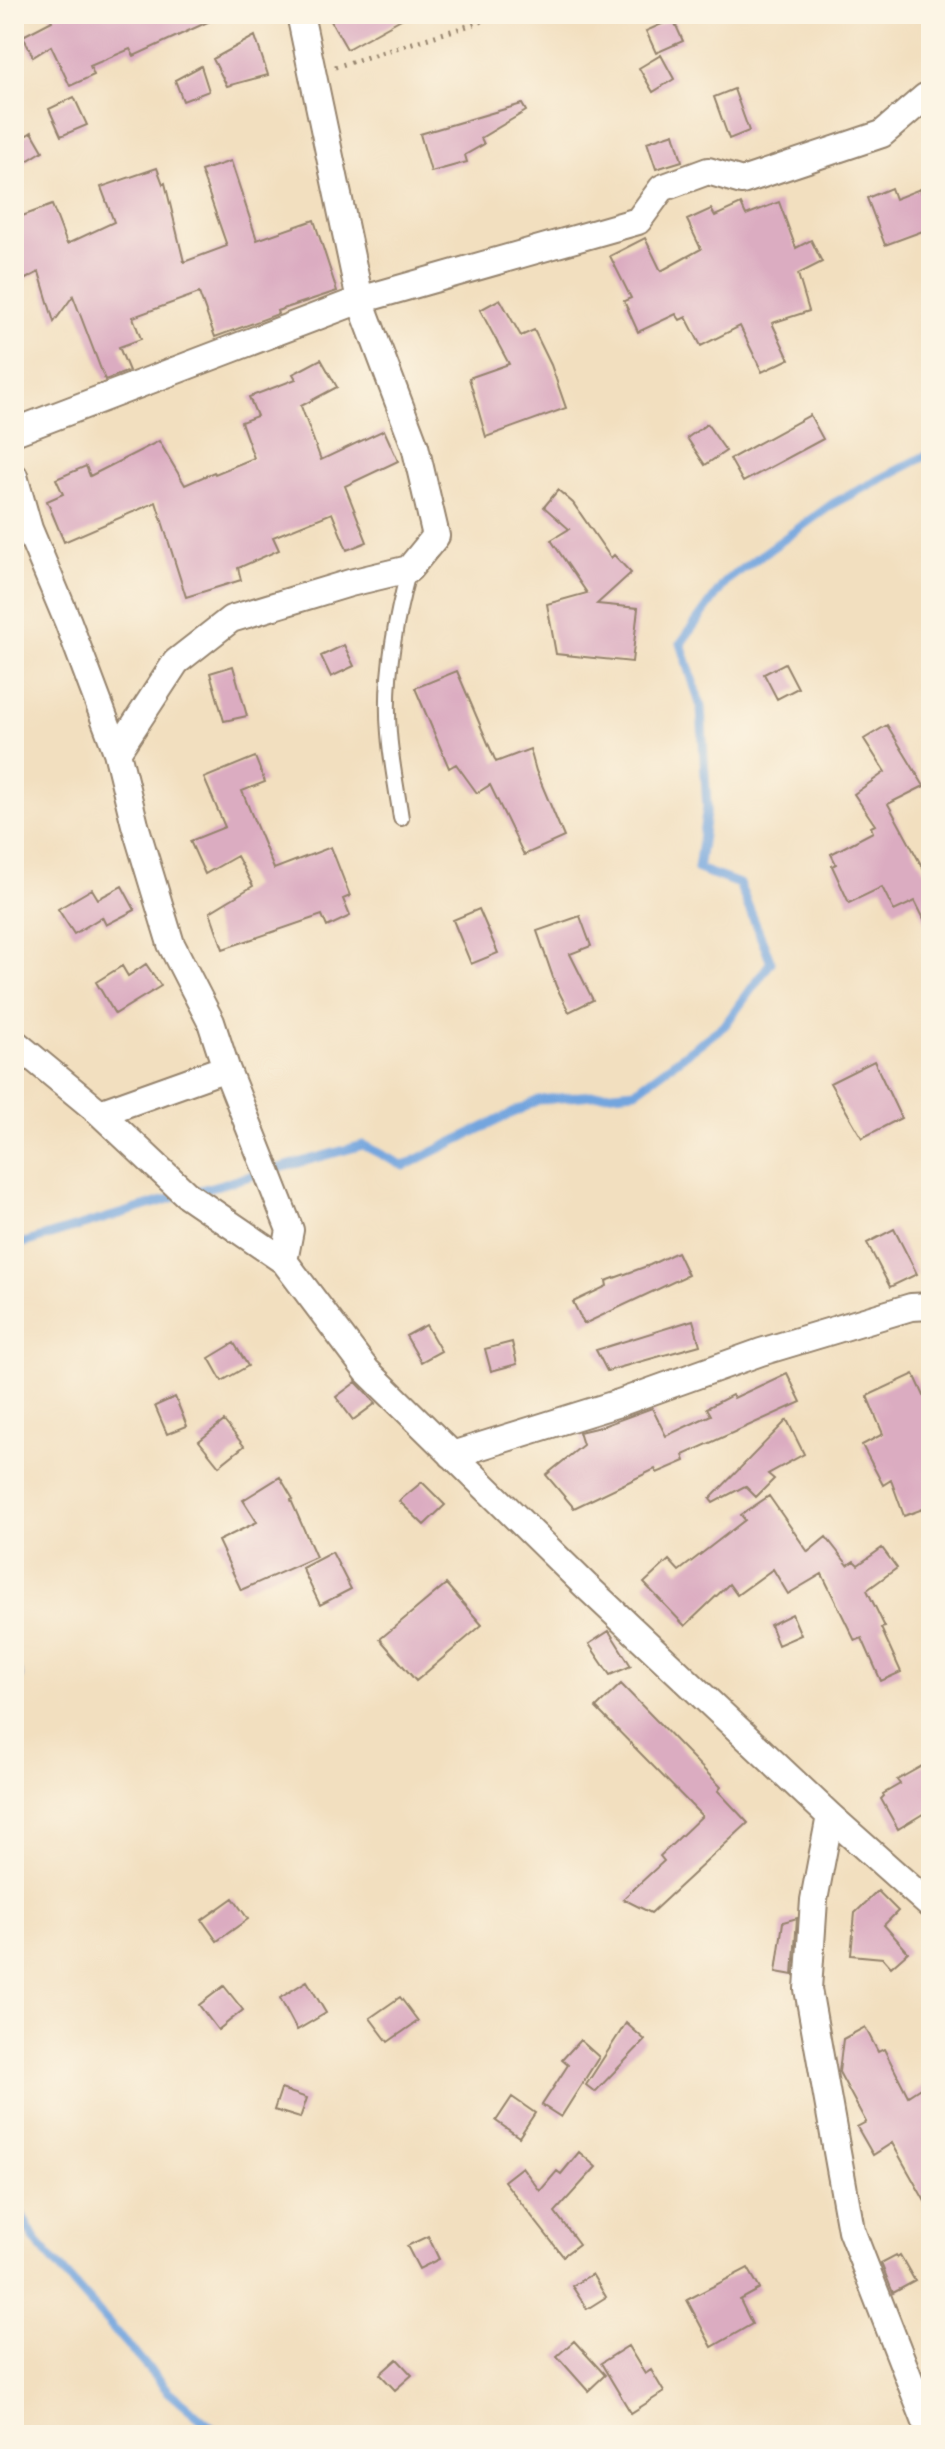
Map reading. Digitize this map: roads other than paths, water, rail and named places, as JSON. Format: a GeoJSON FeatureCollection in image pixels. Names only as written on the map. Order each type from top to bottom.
{"type":"FeatureCollection","features":[{"type":"Feature","properties":{"kind":"street"},"geometry":{"type":"LineString","coordinates":[[117,752],[176,662],[231,619],[350,583],[409,569],[436,536],[415,446],[360,300],[300,14]]}},
{"type":"Feature","properties":{"kind":"street"},"geometry":{"type":"LineString","coordinates":[[14,432],[360,300],[638,221],[662,188],[708,171],[742,181],[882,134],[931,95]]}},
{"type":"Feature","properties":{"kind":"street"},"geometry":{"type":"LineString","coordinates":[[14,476],[29,529],[117,752],[135,825],[171,944],[211,1022],[290,1230],[284,1261]]}},
{"type":"Feature","properties":{"kind":"street"},"geometry":{"type":"LineString","coordinates":[[14,1042],[100,1113],[186,1194],[284,1261],[367,1371],[585,1585],[830,1816],[931,1906]]}},
{"type":"Feature","properties":{"kind":"street"},"geometry":{"type":"LineString","coordinates":[[100,1113],[226,1068]]}},
{"type":"Feature","properties":{"kind":"street"},"geometry":{"type":"LineString","coordinates":[[452,1455],[619,1403],[761,1352],[911,1307],[931,1306]]}},
{"type":"Feature","properties":{"kind":"street"},"geometry":{"type":"LineString","coordinates":[[830,1816],[814,1900],[808,1989],[851,2230],[931,2435]]}},
{"type":"Feature","properties":{"kind":"lane"},"geometry":{"type":"LineString","coordinates":[[401,818],[388,732],[390,669],[400,602],[409,569]]}},
{"type":"Feature","properties":{"kind":"waterway"},"geometry":{"type":"LineString","coordinates":[[14,1246],[363,1145],[404,1166],[539,1100],[635,1091],[725,1025],[771,962],[739,884],[698,869],[707,807],[701,707],[681,643],[727,580],[834,503],[931,453]]}},
{"type":"Feature","properties":{"kind":"waterway"},"geometry":{"type":"LineString","coordinates":[[14,1665],[19,1676],[14,1691]]}},
{"type":"Feature","properties":{"kind":"waterway"},"geometry":{"type":"LineString","coordinates":[[14,2201],[35,2240],[168,2391],[220,2435]]}}]}
